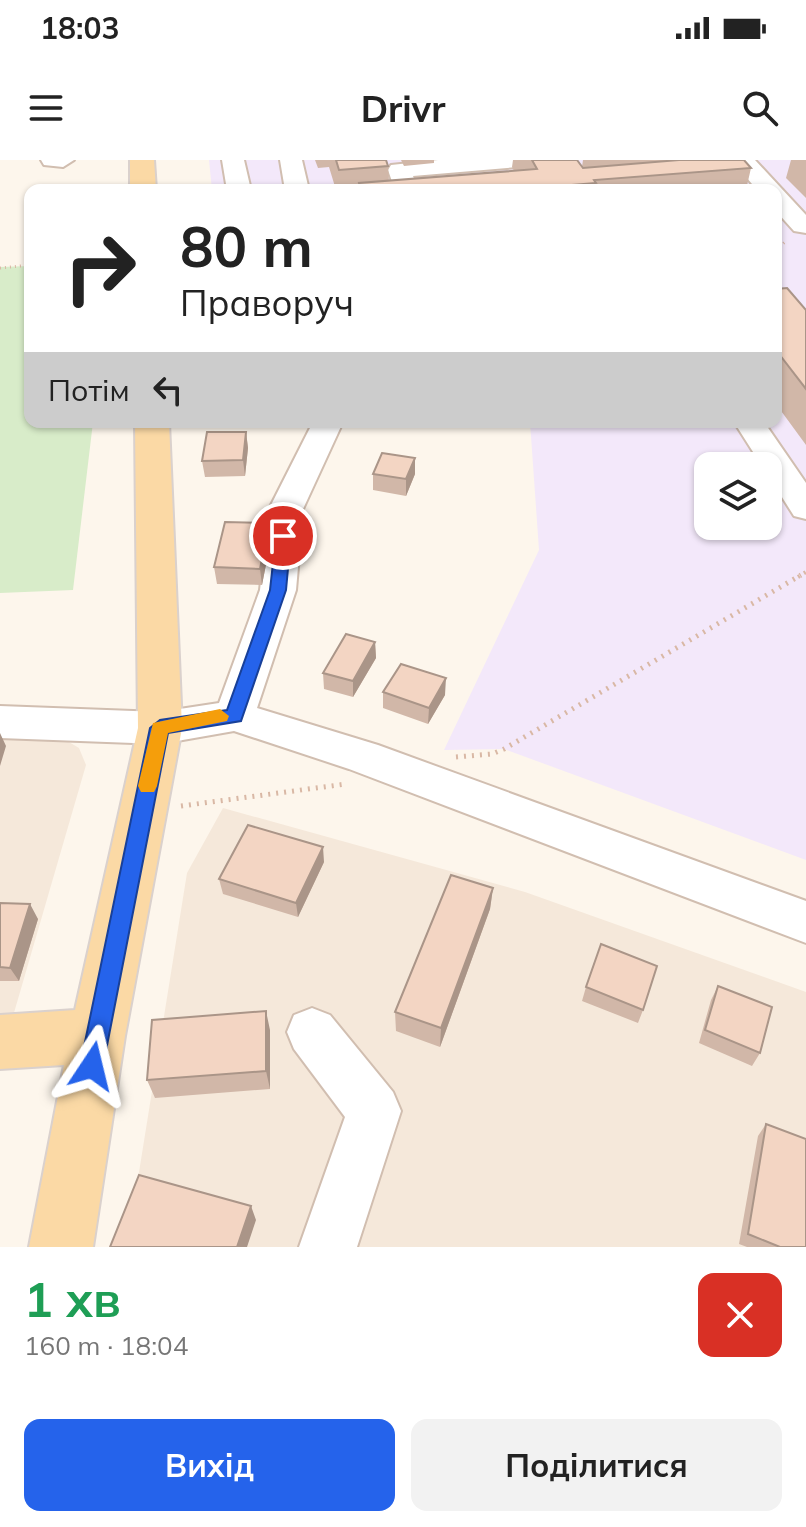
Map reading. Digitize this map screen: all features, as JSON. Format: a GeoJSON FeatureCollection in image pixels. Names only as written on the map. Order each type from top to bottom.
{"type":"FeatureCollection","features":[{"type":"Feature","properties":{"kind":"main road"},"geometry":{"type":"LineString","coordinates":[[142,160],[143,184]]}},
{"type":"Feature","properties":{"kind":"main road"},"geometry":{"type":"LineString","coordinates":[[61,1247],[97,1036],[160,728],[152,428]]}},
{"type":"Feature","properties":{"kind":"main road"},"geometry":{"type":"LineString","coordinates":[[0,1042],[97,1036]]}},
{"type":"Feature","properties":{"kind":"street"},"geometry":{"type":"LineString","coordinates":[[52,160],[63,160]]}},
{"type":"Feature","properties":{"kind":"street"},"geometry":{"type":"LineString","coordinates":[[233,160],[238,184]]}},
{"type":"Feature","properties":{"kind":"street"},"geometry":{"type":"LineString","coordinates":[[291,160],[296,184]]}},
{"type":"Feature","properties":{"kind":"street"},"geometry":{"type":"LineString","coordinates":[[405,184],[399,170],[518,160]]}},
{"type":"Feature","properties":{"kind":"street"},"geometry":{"type":"LineString","coordinates":[[743,160],[765,184]]}},
{"type":"Feature","properties":{"kind":"street"},"geometry":{"type":"LineString","coordinates":[[782,213],[791,236]]}},
{"type":"Feature","properties":{"kind":"street"},"geometry":{"type":"LineString","coordinates":[[234,716],[278,590],[286,509],[325,428]]}},
{"type":"Feature","properties":{"kind":"street"},"geometry":{"type":"LineString","coordinates":[[753,428],[806,508]]}},
{"type":"Feature","properties":{"kind":"street"},"geometry":{"type":"LineString","coordinates":[[0,722],[160,728],[234,716],[287,730],[401,771],[806,922]]}},
{"type":"Feature","properties":{"kind":"street"},"geometry":{"type":"LineString","coordinates":[[312,1032],[374,1111],[328,1247]]}},
{"type":"Feature","properties":{"kind":"path"},"geometry":{"type":"LineString","coordinates":[[0,268],[24,266]]}},
{"type":"Feature","properties":{"kind":"path"},"geometry":{"type":"LineString","coordinates":[[143,811],[354,783],[454,757],[492,754],[806,572]]}},
{"type":"Feature","properties":{"kind":"shaded area"},"geometry":{"type":"Polygon","coordinates":[[[209,160],[806,160],[806,860],[504,749],[444,750],[539,550],[530,428],[782,428],[782,184],[211,184],[209,160]]]}},
{"type":"Feature","properties":{"kind":"shaded area"},"geometry":{"type":"Polygon","coordinates":[[[0,732],[57,735],[79,748],[86,765],[0,1061],[0,732]]]}},
{"type":"Feature","properties":{"kind":"shaded area"},"geometry":{"type":"Polygon","coordinates":[[[223,808],[525,892],[806,992],[806,1247],[127,1247],[187,873],[223,808]]]}},
{"type":"Feature","properties":{"kind":"green space"},"geometry":{"type":"Polygon","coordinates":[[[24,266],[24,428],[92,428],[73,590],[0,593],[0,267],[24,266]]]}},
{"type":"Feature","properties":{"kind":"building"},"geometry":{"type":"Polygon","coordinates":[[[336,160],[386,160],[388,166],[339,170],[336,160]]]}},
{"type":"Feature","properties":{"kind":"building"},"geometry":{"type":"Polygon","coordinates":[[[532,160],[577,160],[583,168],[679,160],[744,160],[751,168],[594,180],[596,183],[584,184],[359,183],[537,169],[532,160]]]}},
{"type":"Feature","properties":{"kind":"building"},"geometry":{"type":"Polygon","coordinates":[[[782,288],[787,288],[806,310],[806,389],[782,358],[782,288]]]}},
{"type":"Feature","properties":{"kind":"building"},"geometry":{"type":"Polygon","coordinates":[[[207,432],[246,432],[243,460],[202,461],[207,432]]]}},
{"type":"Feature","properties":{"kind":"building"},"geometry":{"type":"Polygon","coordinates":[[[382,453],[415,458],[406,479],[373,474],[382,453]]]}},
{"type":"Feature","properties":{"kind":"building"},"geometry":{"type":"Polygon","coordinates":[[[225,522],[269,523],[260,569],[214,567],[225,522]]]}},
{"type":"Feature","properties":{"kind":"building"},"geometry":{"type":"Polygon","coordinates":[[[346,634],[375,642],[353,681],[323,673],[346,634]]]}},
{"type":"Feature","properties":{"kind":"building"},"geometry":{"type":"Polygon","coordinates":[[[401,664],[446,678],[429,708],[383,692],[401,664]]]}},
{"type":"Feature","properties":{"kind":"building"},"geometry":{"type":"Polygon","coordinates":[[[248,825],[323,847],[296,903],[219,879],[248,825]]]}},
{"type":"Feature","properties":{"kind":"building"},"geometry":{"type":"Polygon","coordinates":[[[451,875],[493,888],[441,1028],[395,1012],[451,875]]]}},
{"type":"Feature","properties":{"kind":"building"},"geometry":{"type":"Polygon","coordinates":[[[0,903],[30,904],[10,968],[0,967],[0,903]]]}},
{"type":"Feature","properties":{"kind":"building"},"geometry":{"type":"Polygon","coordinates":[[[601,944],[657,966],[643,1010],[586,987],[601,944]]]}},
{"type":"Feature","properties":{"kind":"building"},"geometry":{"type":"Polygon","coordinates":[[[718,986],[772,1007],[760,1053],[705,1030],[718,986]]]}},
{"type":"Feature","properties":{"kind":"building"},"geometry":{"type":"Polygon","coordinates":[[[266,1011],[266,1071],[147,1080],[152,1020],[266,1011]]]}},
{"type":"Feature","properties":{"kind":"building"},"geometry":{"type":"Polygon","coordinates":[[[766,1124],[806,1139],[806,1247],[780,1247],[748,1234],[766,1124]]]}},
{"type":"Feature","properties":{"kind":"building"},"geometry":{"type":"Polygon","coordinates":[[[139,1175],[251,1206],[237,1247],[110,1247],[139,1175]]]}},
{"type":"Feature","properties":{"kind":"slow traffic"},"geometry":{"type":"LineString","coordinates":[[148,786],[160,728],[220,716]]}},
{"type":"Feature","properties":{"kind":"route"},"geometry":{"type":"LineString","coordinates":[[92,1066],[160,728],[218,716],[234,716],[278,590],[283,536]]}}]}
